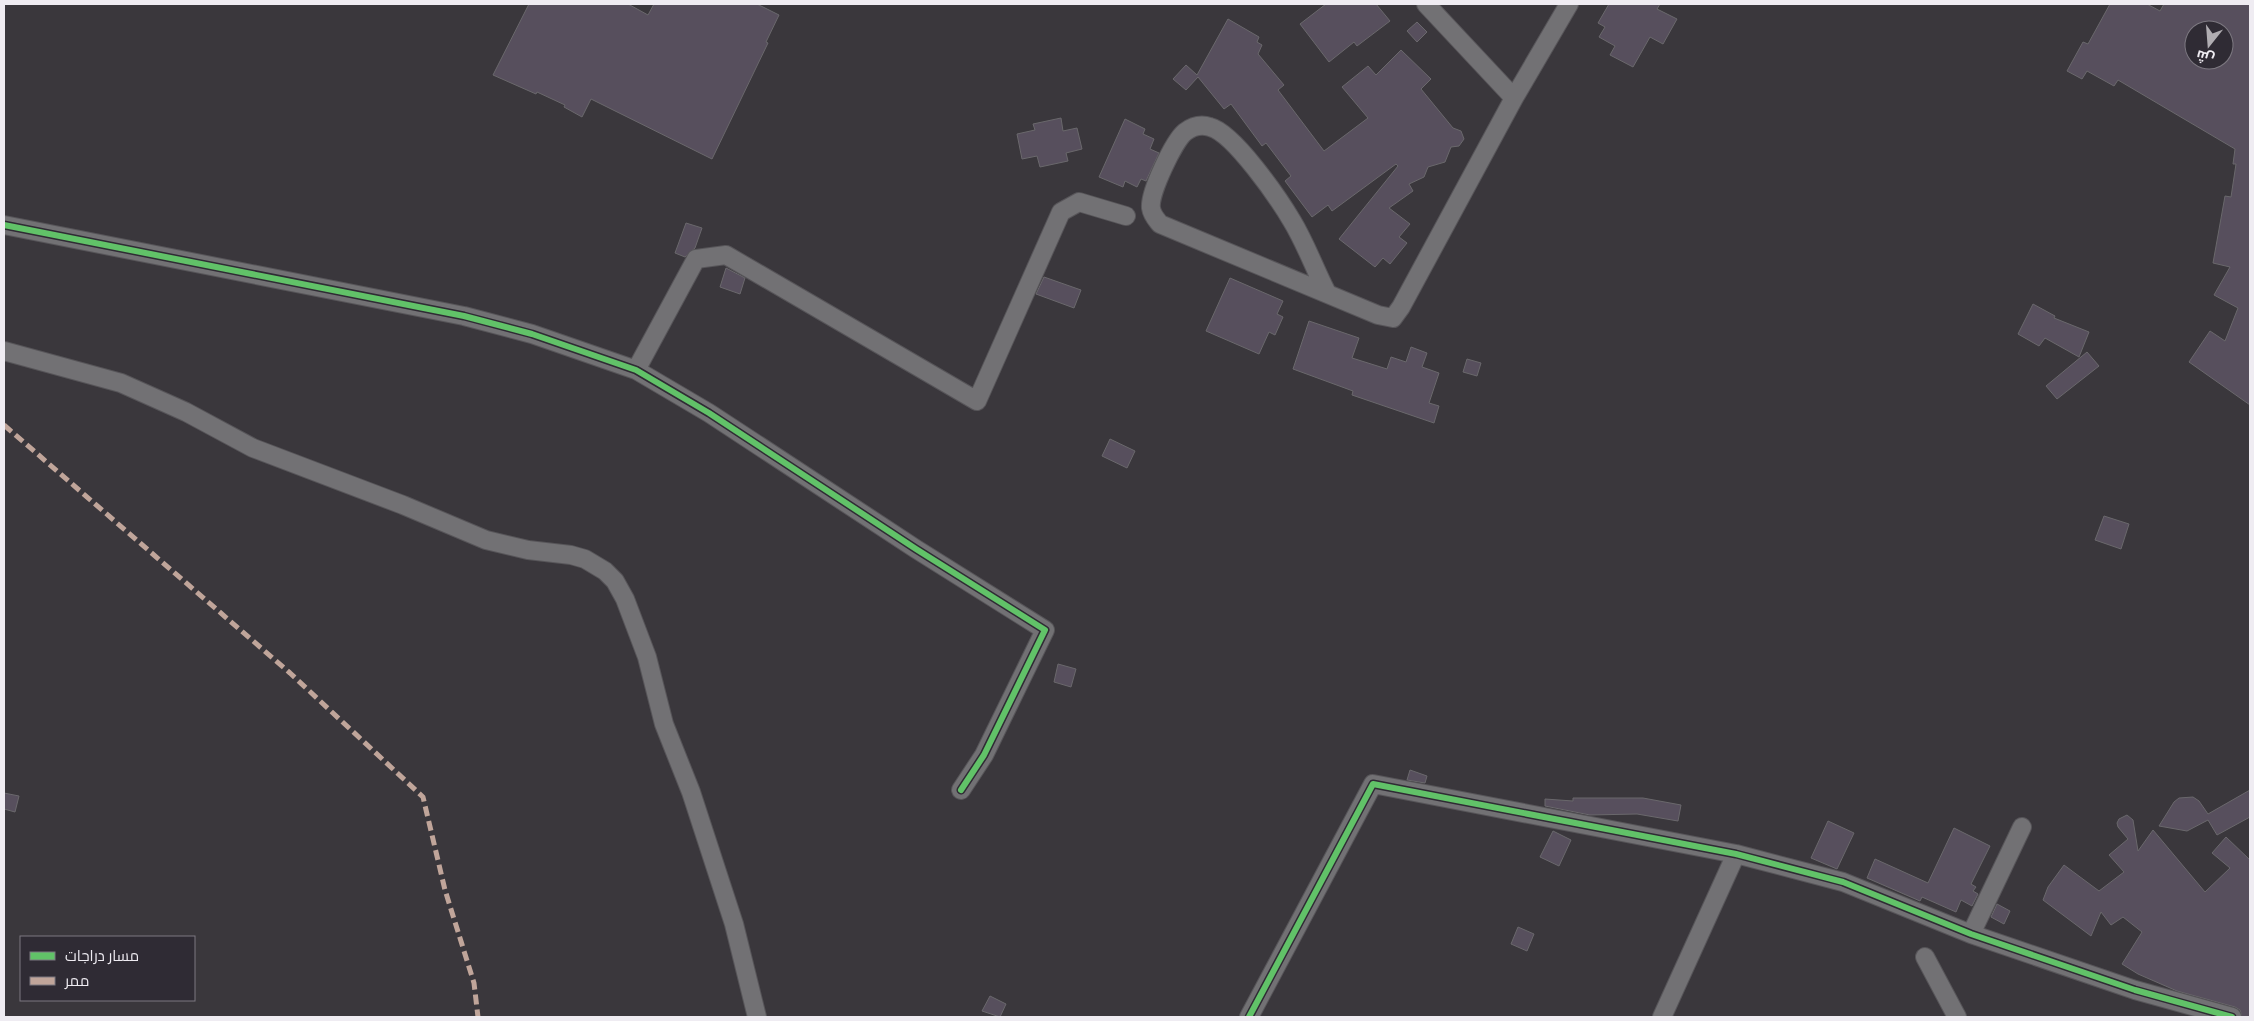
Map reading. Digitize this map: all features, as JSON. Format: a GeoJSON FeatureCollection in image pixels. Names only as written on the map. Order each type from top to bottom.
{"type":"FeatureCollection","features":[{"type":"Feature","properties":{"kind":"street"},"geometry":{"type":"LineString","coordinates":[[1426,4],[1514,98]]}},
{"type":"Feature","properties":{"kind":"street"},"geometry":{"type":"LineString","coordinates":[[1327,293],[1292,221],[1243,152],[1213,127],[1202,125],[1184,134],[1166,164],[1153,194],[1150,207],[1153,216],[1168,229],[1382,317],[1393,318],[1514,98],[1569,4]]}},
{"type":"Feature","properties":{"kind":"street"},"geometry":{"type":"LineString","coordinates":[[636,370],[696,259],[726,255],[977,401],[1061,212],[1079,202],[1126,216]]}},
{"type":"Feature","properties":{"kind":"street"},"geometry":{"type":"LineString","coordinates":[[4,225],[464,316],[532,334],[636,370],[709,413],[916,550],[1045,630],[984,755],[961,790]]}},
{"type":"Feature","properties":{"kind":"street"},"geometry":{"type":"LineString","coordinates":[[4,351],[121,383],[186,412],[253,448],[403,505],[486,540],[528,550],[585,558],[605,571],[615,581],[625,599],[644,649],[664,724],[691,792],[734,924],[757,1017]]}},
{"type":"Feature","properties":{"kind":"street"},"geometry":{"type":"LineString","coordinates":[[1249,1017],[1373,784],[1736,854],[1843,882],[1971,934],[2135,990],[2232,1017]]}},
{"type":"Feature","properties":{"kind":"street"},"geometry":{"type":"LineString","coordinates":[[1971,934],[2022,827]]}},
{"type":"Feature","properties":{"kind":"street"},"geometry":{"type":"LineString","coordinates":[[1662,1017],[1736,854]]}},
{"type":"Feature","properties":{"kind":"street"},"geometry":{"type":"LineString","coordinates":[[1925,957],[1956,1017]]}},
{"type":"Feature","properties":{"kind":"building"},"geometry":{"type":"Polygon","coordinates":[[[529,4],[628,4],[648,15],[654,4],[757,4],[779,15],[766,42],[768,43],[712,159],[591,99],[582,117],[564,107],[565,105],[493,75],[529,4]]]}},
{"type":"Feature","properties":{"kind":"building"},"geometry":{"type":"Polygon","coordinates":[[[1326,4],[1376,4],[1390,21],[1357,46],[1354,42],[1329,62],[1300,24],[1326,4]]]}},
{"type":"Feature","properties":{"kind":"building"},"geometry":{"type":"Polygon","coordinates":[[[1609,4],[1660,4],[1657,9],[1677,19],[1663,44],[1650,37],[1633,67],[1610,55],[1615,46],[1599,37],[1605,27],[1598,23],[1609,4]]]}},
{"type":"Feature","properties":{"kind":"building"},"geometry":{"type":"Polygon","coordinates":[[[2110,4],[2147,4],[2160,11],[2164,4],[2250,4],[2250,405],[2189,362],[2210,331],[2225,341],[2238,308],[2214,295],[2230,267],[2213,263],[2225,196],[2231,197],[2236,164],[2233,164],[2235,149],[2118,80],[2114,86],[2087,71],[2082,79],[2067,71],[2083,42],[2088,44],[2110,4]]]}},
{"type":"Feature","properties":{"kind":"building"},"geometry":{"type":"Polygon","coordinates":[[[1228,19],[1259,37],[1257,42],[1262,45],[1258,54],[1284,85],[1278,90],[1324,151],[1368,118],[1342,87],[1368,66],[1376,75],[1401,50],[1431,79],[1421,89],[1453,128],[1461,131],[1464,139],[1459,146],[1451,147],[1445,162],[1428,167],[1424,177],[1409,184],[1413,191],[1389,208],[1410,224],[1399,237],[1407,243],[1390,264],[1383,258],[1375,267],[1339,239],[1398,166],[1396,164],[1332,211],[1328,205],[1312,217],[1285,181],[1291,176],[1266,143],[1262,146],[1231,104],[1224,109],[1198,77],[1186,90],[1173,79],[1186,65],[1197,75],[1228,19]]]}},
{"type":"Feature","properties":{"kind":"building"},"geometry":{"type":"Polygon","coordinates":[[[1417,22],[1427,32],[1417,42],[1407,31],[1417,22]]]}},
{"type":"Feature","properties":{"kind":"building"},"geometry":{"type":"Polygon","coordinates":[[[1061,118],[1063,131],[1077,128],[1082,149],[1066,153],[1068,161],[1040,167],[1037,156],[1022,159],[1017,134],[1035,130],[1033,124],[1061,118]]]}},
{"type":"Feature","properties":{"kind":"building"},"geometry":{"type":"Polygon","coordinates":[[[1125,119],[1145,129],[1143,134],[1154,139],[1150,149],[1159,153],[1146,181],[1141,179],[1137,187],[1125,181],[1123,187],[1099,177],[1125,119]]]}},
{"type":"Feature","properties":{"kind":"building"},"geometry":{"type":"Polygon","coordinates":[[[686,223],[702,228],[695,248],[685,257],[675,253],[686,223]]]}},
{"type":"Feature","properties":{"kind":"building"},"geometry":{"type":"Polygon","coordinates":[[[726,268],[745,278],[740,294],[720,287],[726,268]]]}},
{"type":"Feature","properties":{"kind":"building"},"geometry":{"type":"Polygon","coordinates":[[[1044,277],[1081,290],[1074,308],[1036,294],[1044,277]]]}},
{"type":"Feature","properties":{"kind":"building"},"geometry":{"type":"Polygon","coordinates":[[[1230,278],[1283,301],[1277,314],[1283,317],[1275,335],[1269,332],[1259,354],[1206,331],[1230,278]]]}},
{"type":"Feature","properties":{"kind":"building"},"geometry":{"type":"Polygon","coordinates":[[[2033,304],[2055,316],[2054,318],[2089,332],[2079,357],[2045,338],[2039,346],[2018,334],[2033,304]]]}},
{"type":"Feature","properties":{"kind":"building"},"geometry":{"type":"Polygon","coordinates":[[[1309,321],[1359,338],[1352,358],[1387,369],[1391,357],[1406,362],[1411,347],[1427,353],[1422,367],[1439,373],[1429,403],[1439,406],[1434,423],[1352,395],[1353,391],[1293,369],[1309,321]]]}},
{"type":"Feature","properties":{"kind":"building"},"geometry":{"type":"Polygon","coordinates":[[[2087,352],[2099,366],[2057,399],[2046,386],[2087,352]]]}},
{"type":"Feature","properties":{"kind":"building"},"geometry":{"type":"Polygon","coordinates":[[[1467,359],[1481,363],[1477,376],[1463,372],[1467,359]]]}},
{"type":"Feature","properties":{"kind":"building"},"geometry":{"type":"Polygon","coordinates":[[[1110,439],[1135,451],[1127,468],[1102,456],[1110,439]]]}},
{"type":"Feature","properties":{"kind":"building"},"geometry":{"type":"Polygon","coordinates":[[[2104,516],[2129,524],[2121,549],[2095,540],[2104,516]]]}},
{"type":"Feature","properties":{"kind":"building"},"geometry":{"type":"Polygon","coordinates":[[[1058,664],[1076,669],[1071,687],[1054,682],[1058,664]]]}},
{"type":"Feature","properties":{"kind":"building"},"geometry":{"type":"Polygon","coordinates":[[[1410,770],[1427,776],[1425,783],[1407,780],[1410,770]]]}},
{"type":"Feature","properties":{"kind":"building"},"geometry":{"type":"Polygon","coordinates":[[[2250,790],[2250,817],[2217,835],[2208,820],[2187,831],[2159,826],[2174,802],[2179,798],[2193,797],[2199,801],[2208,814],[2250,790]]]}},
{"type":"Feature","properties":{"kind":"building"},"geometry":{"type":"Polygon","coordinates":[[[4,793],[19,796],[15,812],[4,809],[4,793]]]}},
{"type":"Feature","properties":{"kind":"building"},"geometry":{"type":"Polygon","coordinates":[[[1573,798],[1643,798],[1681,805],[1678,821],[1637,814],[1590,815],[1545,806],[1545,799],[1573,801],[1573,798]]]}},
{"type":"Feature","properties":{"kind":"building"},"geometry":{"type":"Polygon","coordinates":[[[2127,815],[2133,820],[2138,851],[2153,830],[2205,892],[2230,868],[2212,853],[2226,837],[2250,860],[2250,1017],[2242,1017],[2240,1010],[2235,1007],[2177,991],[2138,974],[2122,964],[2142,932],[2123,917],[2111,925],[2101,912],[2091,936],[2043,900],[2048,887],[2064,865],[2099,891],[2124,872],[2109,855],[2128,839],[2117,823],[2119,819],[2127,815]]]}},
{"type":"Feature","properties":{"kind":"building"},"geometry":{"type":"Polygon","coordinates":[[[1828,821],[1854,833],[1837,869],[1811,858],[1828,821]]]}},
{"type":"Feature","properties":{"kind":"building"},"geometry":{"type":"Polygon","coordinates":[[[1954,828],[1990,846],[1971,884],[1976,887],[1973,891],[1978,894],[1972,906],[1961,900],[1956,912],[1922,897],[1920,901],[1867,878],[1875,859],[1928,883],[1954,828]]]}},
{"type":"Feature","properties":{"kind":"building"},"geometry":{"type":"Polygon","coordinates":[[[1553,831],[1571,840],[1559,866],[1540,857],[1553,831]]]}},
{"type":"Feature","properties":{"kind":"building"},"geometry":{"type":"Polygon","coordinates":[[[1997,904],[2010,911],[2004,924],[1991,917],[1997,904]]]}},
{"type":"Feature","properties":{"kind":"building"},"geometry":{"type":"Polygon","coordinates":[[[1518,927],[1534,934],[1527,951],[1511,944],[1518,927]]]}},
{"type":"Feature","properties":{"kind":"building"},"geometry":{"type":"Polygon","coordinates":[[[990,996],[1006,1004],[1000,1017],[982,1011],[990,996]]]}},
{"type":"Feature","properties":{"kind":"marked path"},"geometry":{"type":"LineString","coordinates":[[4,425],[290,673],[423,797],[445,890],[474,983],[478,1017]]}},
{"type":"Feature","properties":{"kind":"cycle path"},"geometry":{"type":"LineString","coordinates":[[4,225],[464,316],[532,334],[636,370],[709,413],[916,549],[1045,630],[984,755],[961,790]]}},
{"type":"Feature","properties":{"kind":"cycle path"},"geometry":{"type":"LineString","coordinates":[[1249,1017],[1373,784],[1736,854],[1843,882],[1971,934],[2135,990],[2232,1017]]}}]}
